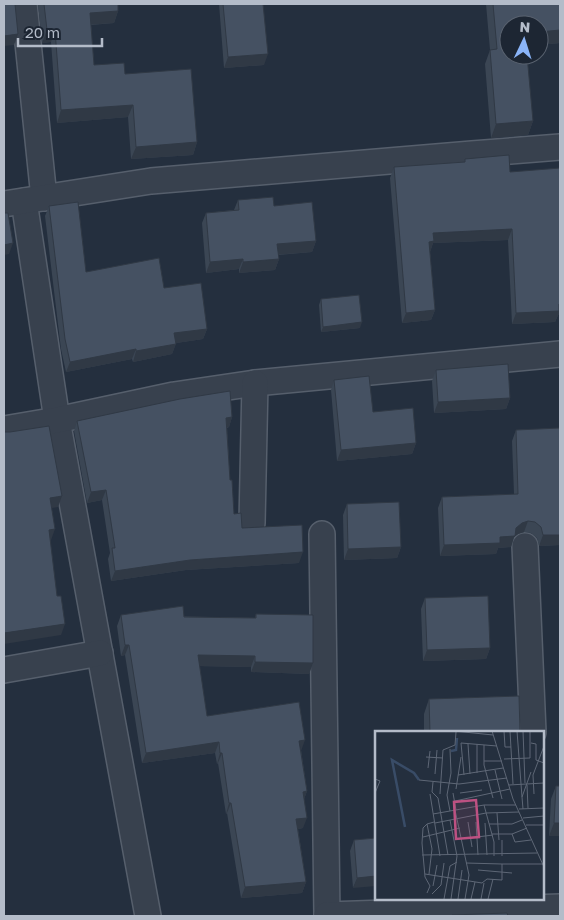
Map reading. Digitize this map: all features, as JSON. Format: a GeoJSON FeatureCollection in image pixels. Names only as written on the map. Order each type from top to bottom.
{"type":"FeatureCollection","features":[{"type":"Feature","properties":{"kind":"street"},"geometry":{"type":"LineString","coordinates":[[24,4],[24,201],[57,420],[148,916]]}},
{"type":"Feature","properties":{"kind":"street"},"geometry":{"type":"LineString","coordinates":[[24,201],[150,181],[560,147]]}},
{"type":"Feature","properties":{"kind":"street"},"geometry":{"type":"LineString","coordinates":[[4,429],[57,420],[174,394],[255,383],[560,354]]}},
{"type":"Feature","properties":{"kind":"street"},"geometry":{"type":"LineString","coordinates":[[252,523],[255,383]]}},
{"type":"Feature","properties":{"kind":"street"},"geometry":{"type":"LineString","coordinates":[[322,534],[327,916],[545,908]]}},
{"type":"Feature","properties":{"kind":"street"},"geometry":{"type":"LineString","coordinates":[[525,546],[532,731]]}},
{"type":"Feature","properties":{"kind":"street"},"geometry":{"type":"LineString","coordinates":[[4,670],[100,653]]}},
{"type":"Feature","properties":{"kind":"building"},"geometry":{"type":"Polygon","coordinates":[[[4,4],[15,4],[18,34],[4,36],[4,4]]]}},
{"type":"Feature","properties":{"kind":"building"},"geometry":{"type":"Polygon","coordinates":[[[44,4],[118,4],[118,11],[90,13],[94,65],[124,63],[125,74],[191,69],[197,142],[136,147],[133,105],[61,110],[55,30],[47,30],[44,4]]]}},
{"type":"Feature","properties":{"kind":"building"},"geometry":{"type":"Polygon","coordinates":[[[223,4],[263,4],[268,54],[228,57],[223,4]]]}},
{"type":"Feature","properties":{"kind":"building"},"geometry":{"type":"Polygon","coordinates":[[[493,4],[560,4],[560,30],[549,31],[549,15],[499,15],[499,65],[528,65],[533,121],[496,124],[490,50],[497,49],[493,4]]]}},
{"type":"Feature","properties":{"kind":"building"},"geometry":{"type":"Polygon","coordinates":[[[509,155],[510,172],[560,168],[559,311],[516,313],[512,229],[433,233],[434,241],[429,242],[435,310],[406,313],[394,167],[465,162],[465,159],[509,155]]]}},
{"type":"Feature","properties":{"kind":"building"},"geometry":{"type":"Polygon","coordinates":[[[273,197],[274,206],[312,202],[316,241],[277,244],[279,259],[243,262],[243,259],[210,262],[206,213],[239,210],[238,200],[273,197]]]}},
{"type":"Feature","properties":{"kind":"building"},"geometry":{"type":"Polygon","coordinates":[[[78,202],[86,272],[159,258],[164,288],[201,283],[207,329],[174,333],[176,344],[136,351],[136,349],[70,362],[65,339],[49,206],[78,202]]]}},
{"type":"Feature","properties":{"kind":"building"},"geometry":{"type":"Polygon","coordinates":[[[4,213],[8,213],[13,243],[4,245],[4,213]]]}},
{"type":"Feature","properties":{"kind":"building"},"geometry":{"type":"Polygon","coordinates":[[[359,295],[362,322],[323,327],[321,299],[359,295]]]}},
{"type":"Feature","properties":{"kind":"building"},"geometry":{"type":"Polygon","coordinates":[[[508,364],[510,398],[438,402],[436,370],[508,364]]]}},
{"type":"Feature","properties":{"kind":"building"},"geometry":{"type":"Polygon","coordinates":[[[369,376],[373,412],[413,408],[416,443],[341,450],[334,380],[369,376]]]}},
{"type":"Feature","properties":{"kind":"building"},"geometry":{"type":"Polygon","coordinates":[[[230,391],[232,417],[226,418],[234,514],[241,513],[242,528],[302,525],[303,552],[190,560],[115,571],[112,548],[115,548],[106,490],[91,492],[77,421],[180,399],[230,391]]]}},
{"type":"Feature","properties":{"kind":"building"},"geometry":{"type":"Polygon","coordinates":[[[49,426],[62,496],[50,498],[55,529],[49,530],[57,596],[61,596],[65,624],[4,633],[4,432],[49,426]]]}},
{"type":"Feature","properties":{"kind":"building"},"geometry":{"type":"Polygon","coordinates":[[[560,428],[560,535],[543,535],[541,527],[535,522],[528,521],[516,528],[515,536],[500,537],[500,543],[444,545],[442,497],[518,494],[516,430],[560,428]]]}},
{"type":"Feature","properties":{"kind":"building"},"geometry":{"type":"Polygon","coordinates":[[[399,502],[401,547],[348,549],[347,504],[399,502]]]}},
{"type":"Feature","properties":{"kind":"building"},"geometry":{"type":"Polygon","coordinates":[[[488,596],[490,648],[427,650],[425,598],[488,596]]]}},
{"type":"Feature","properties":{"kind":"building"},"geometry":{"type":"Polygon","coordinates":[[[183,606],[184,617],[256,618],[256,614],[313,615],[313,663],[255,662],[255,656],[198,655],[207,716],[299,702],[305,740],[299,741],[307,791],[303,792],[307,818],[296,819],[306,882],[245,887],[219,742],[146,753],[129,645],[125,645],[121,615],[183,606]]]}},
{"type":"Feature","properties":{"kind":"building"},"geometry":{"type":"Polygon","coordinates":[[[519,696],[520,731],[430,731],[429,699],[519,696]]]}},
{"type":"Feature","properties":{"kind":"building"},"geometry":{"type":"Polygon","coordinates":[[[556,786],[560,786],[560,823],[554,823],[556,786]]]}},
{"type":"Feature","properties":{"kind":"building"},"geometry":{"type":"Polygon","coordinates":[[[375,838],[375,876],[357,878],[354,840],[375,838]]]}},
{"type":"Feature","properties":{"kind":"building"},"geometry":{"type":"Polygon","coordinates":[[[507,913],[508,916],[452,916],[452,915],[507,913]]]}}]}
